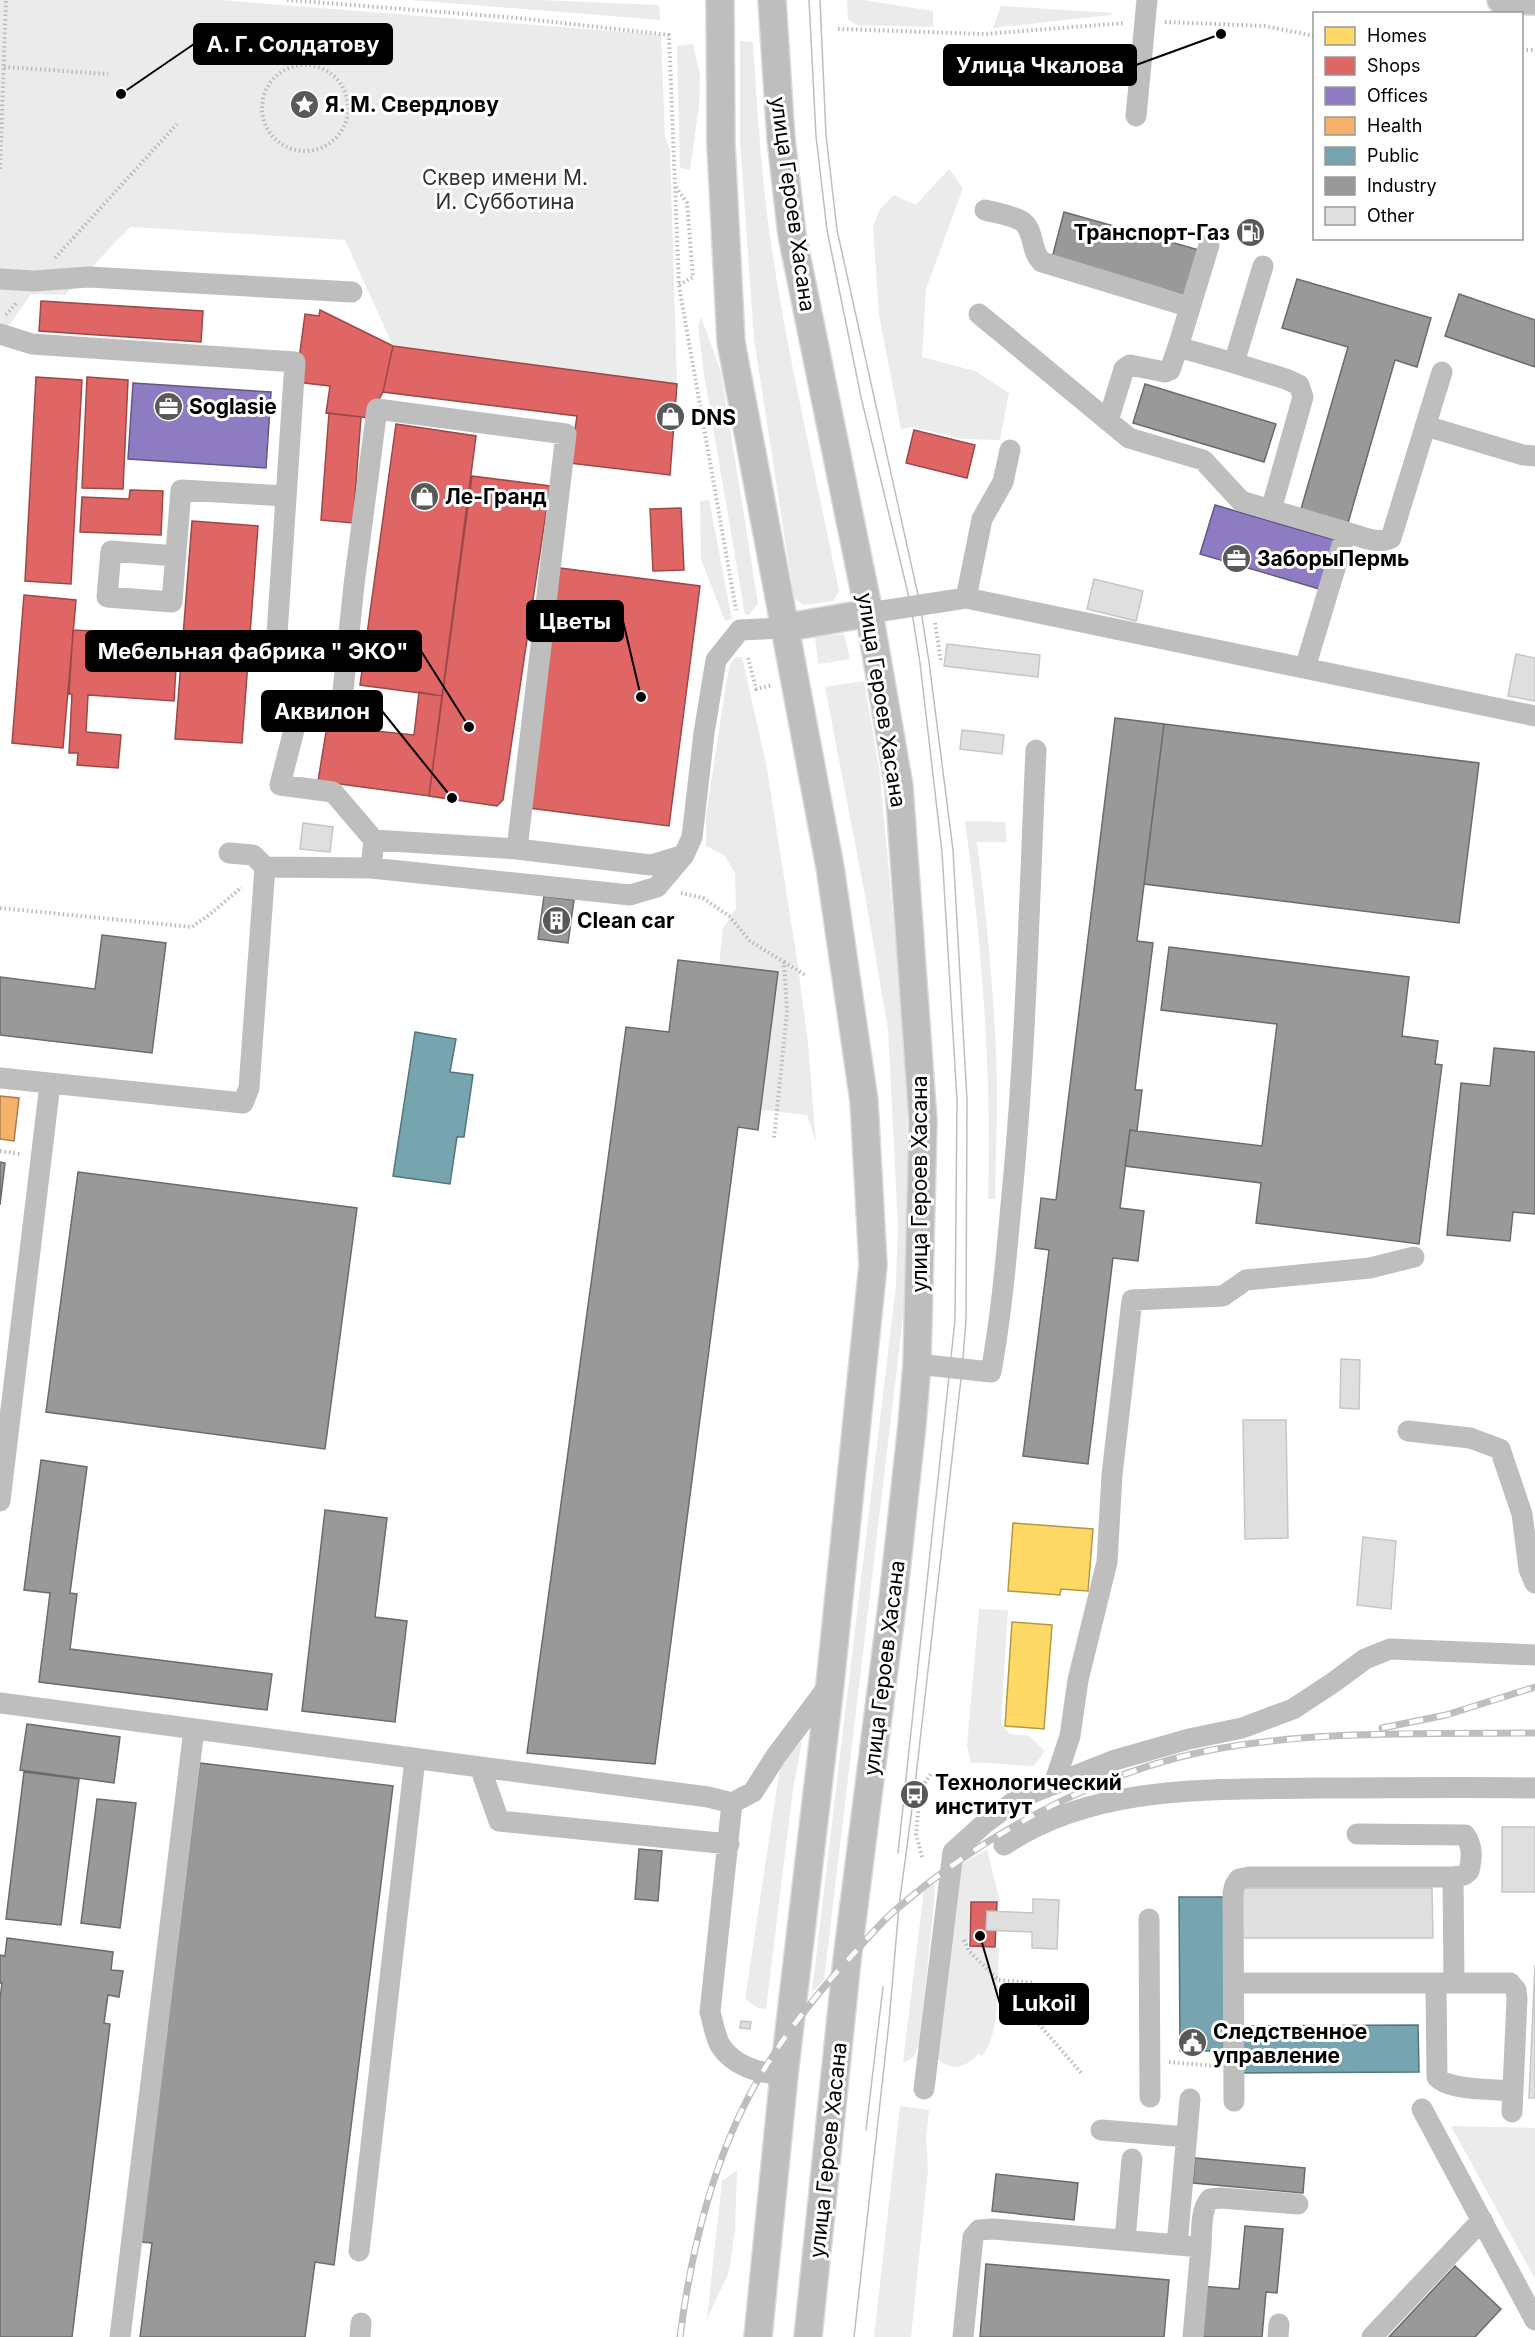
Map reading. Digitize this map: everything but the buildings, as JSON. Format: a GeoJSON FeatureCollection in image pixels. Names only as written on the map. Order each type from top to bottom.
{"type":"FeatureCollection","features":[{"type":"Feature","properties":{"kind":"main road"},"geometry":{"type":"LineString","coordinates":[[720,0],[721,145],[731,342],[783,628],[830,867],[864,1101],[873,1265],[830,1684],[784,2075],[758,2337]]}},
{"type":"Feature","properties":{"kind":"main road","name":"улица Героев Хасана"},"geometry":{"type":"LineString","coordinates":[[772,0],[781,139],[792,235],[869,613],[899,786],[923,1108],[917,1364],[894,1590],[847,1960],[807,2337]]}},
{"type":"Feature","properties":{"kind":"main road"},"geometry":{"type":"LineString","coordinates":[[1501,0],[1535,1]]}},
{"type":"Feature","properties":{"kind":"main road"},"geometry":{"type":"LineString","coordinates":[[783,628],[869,613]]}},
{"type":"Feature","properties":{"kind":"lane"},"geometry":{"type":"LineString","coordinates":[[1136,117],[1147,0]]}},
{"type":"Feature","properties":{"kind":"lane"},"geometry":{"type":"LineString","coordinates":[[985,210],[1023,222],[1028,228],[1036,256],[1042,262],[1190,307]]}},
{"type":"Feature","properties":{"kind":"lane"},"geometry":{"type":"LineString","coordinates":[[1108,421],[1124,369],[1130,364],[1165,372],[1170,370],[1209,245]]}},
{"type":"Feature","properties":{"kind":"lane"},"geometry":{"type":"LineString","coordinates":[[1234,363],[1263,266]]}},
{"type":"Feature","properties":{"kind":"lane"},"geometry":{"type":"LineString","coordinates":[[0,279],[34,281],[89,277],[351,292]]}},
{"type":"Feature","properties":{"kind":"lane"},"geometry":{"type":"LineString","coordinates":[[980,314],[1129,438],[1203,460],[1241,501],[1372,540],[1384,541],[1391,538],[1442,372]]}},
{"type":"Feature","properties":{"kind":"lane"},"geometry":{"type":"LineString","coordinates":[[0,334],[32,344],[295,362],[277,634]]}},
{"type":"Feature","properties":{"kind":"lane"},"geometry":{"type":"LineString","coordinates":[[1178,347],[1299,385],[1303,397],[1271,510]]}},
{"type":"Feature","properties":{"kind":"lane"},"geometry":{"type":"LineString","coordinates":[[517,849],[566,434],[377,409],[354,585],[341,710],[298,710],[280,786],[333,792],[374,840],[517,849],[651,865],[684,855]]}},
{"type":"Feature","properties":{"kind":"lane"},"geometry":{"type":"LineString","coordinates":[[1426,426],[1522,455],[1535,456]]}},
{"type":"Feature","properties":{"kind":"lane"},"geometry":{"type":"LineString","coordinates":[[966,598],[982,519],[1003,482],[1010,450]]}},
{"type":"Feature","properties":{"kind":"lane"},"geometry":{"type":"LineString","coordinates":[[176,556],[180,490],[286,496]]}},
{"type":"Feature","properties":{"kind":"lane"},"geometry":{"type":"LineString","coordinates":[[1305,668],[1346,532]]}},
{"type":"Feature","properties":{"kind":"lane"},"geometry":{"type":"LineString","coordinates":[[869,613],[966,598],[1535,716]]}},
{"type":"Feature","properties":{"kind":"lane"},"geometry":{"type":"LineString","coordinates":[[229,853],[253,855],[266,867],[371,868],[630,895],[657,887],[684,855],[692,837],[704,734],[716,660],[740,630],[783,628]]}},
{"type":"Feature","properties":{"kind":"lane"},"geometry":{"type":"LineString","coordinates":[[917,1364],[991,1372],[1001,1317],[1017,1145],[1036,750]]}},
{"type":"Feature","properties":{"kind":"lane"},"geometry":{"type":"LineString","coordinates":[[371,868],[374,840]]}},
{"type":"Feature","properties":{"kind":"lane"},"geometry":{"type":"LineString","coordinates":[[0,1078],[243,1103],[249,1088],[266,867]]}},
{"type":"Feature","properties":{"kind":"lane"},"geometry":{"type":"LineString","coordinates":[[0,1501],[50,1084]]}},
{"type":"Feature","properties":{"kind":"lane"},"geometry":{"type":"LineString","coordinates":[[1054,1784],[1070,1736],[1078,1680],[1107,1562],[1112,1475],[1132,1300],[1223,1296],[1246,1280],[1370,1268],[1414,1257]]}},
{"type":"Feature","properties":{"kind":"lane"},"geometry":{"type":"LineString","coordinates":[[1408,1431],[1470,1438],[1500,1449],[1522,1514],[1529,1569],[1535,1583]]}},
{"type":"Feature","properties":{"kind":"lane"},"geometry":{"type":"LineString","coordinates":[[924,2089],[953,1852],[985,1823],[1019,1798],[1115,1760],[1189,1739],[1242,1728],[1293,1709],[1365,1659],[1390,1649],[1535,1655]]}},
{"type":"Feature","properties":{"kind":"lane"},"geometry":{"type":"LineString","coordinates":[[0,1703],[708,1797],[732,1803],[753,1792],[776,1756],[830,1684]]}},
{"type":"Feature","properties":{"kind":"lane"},"geometry":{"type":"LineString","coordinates":[[120,2337],[194,1729]]}},
{"type":"Feature","properties":{"kind":"lane"},"geometry":{"type":"LineString","coordinates":[[359,2251],[415,1759]]}},
{"type":"Feature","properties":{"kind":"lane"},"geometry":{"type":"LineString","coordinates":[[480,1767],[499,1821],[729,1844]]}},
{"type":"Feature","properties":{"kind":"lane"},"geometry":{"type":"LineString","coordinates":[[1004,1845],[1026,1830],[1090,1806],[1154,1794],[1221,1790],[1535,1788]]}},
{"type":"Feature","properties":{"kind":"lane"},"geometry":{"type":"LineString","coordinates":[[732,1803],[710,2012],[719,2044],[734,2061],[763,2073],[784,2075]]}},
{"type":"Feature","properties":{"kind":"lane"},"geometry":{"type":"LineString","coordinates":[[1234,2101],[1233,1893],[1234,1885],[1239,1879],[1250,1877],[1454,1876],[1464,1875],[1469,1871],[1471,1850],[1470,1842],[1465,1835],[1357,1834]]}},
{"type":"Feature","properties":{"kind":"lane"},"geometry":{"type":"LineString","coordinates":[[1454,1876],[1437,2078],[1442,2084],[1513,2091]]}},
{"type":"Feature","properties":{"kind":"lane"},"geometry":{"type":"LineString","coordinates":[[1149,1919],[1150,2097]]}},
{"type":"Feature","properties":{"kind":"lane"},"geometry":{"type":"LineString","coordinates":[[1234,1983],[1510,1983],[1516,1990],[1512,2112]]}},
{"type":"Feature","properties":{"kind":"lane"},"geometry":{"type":"LineString","coordinates":[[1177,2245],[1190,2099]]}},
{"type":"Feature","properties":{"kind":"lane"},"geometry":{"type":"LineString","coordinates":[[1422,2109],[1535,2320]]}},
{"type":"Feature","properties":{"kind":"lane"},"geometry":{"type":"LineString","coordinates":[[1101,2130],[1186,2137]]}},
{"type":"Feature","properties":{"kind":"lane"},"geometry":{"type":"LineString","coordinates":[[1125,2241],[1132,2159]]}},
{"type":"Feature","properties":{"kind":"lane"},"geometry":{"type":"LineString","coordinates":[[1193,2337],[1206,2204],[1210,2199],[1221,2198],[1298,2204]]}},
{"type":"Feature","properties":{"kind":"lane"},"geometry":{"type":"LineString","coordinates":[[1372,2337],[1482,2220]]}},
{"type":"Feature","properties":{"kind":"lane"},"geometry":{"type":"LineString","coordinates":[[963,2337],[971,2246],[973,2237],[979,2230],[994,2229],[1201,2247]]}},
{"type":"Feature","properties":{"kind":"path"},"geometry":{"type":"LineString","coordinates":[[0,169],[6,0]]}},
{"type":"Feature","properties":{"kind":"path"},"geometry":{"type":"LineString","coordinates":[[287,0],[518,18],[669,35],[679,286],[737,617]]}},
{"type":"Feature","properties":{"kind":"path"},"geometry":{"type":"LineString","coordinates":[[838,29],[985,34],[1146,21],[1265,26],[1313,36]]}},
{"type":"Feature","properties":{"kind":"path"},"geometry":{"type":"LineString","coordinates":[[311,65],[325,70],[336,78],[347,98],[347,117],[344,127],[334,140],[313,150],[293,149],[282,144],[265,124],[262,101],[266,90],[280,73],[292,67],[311,65]]}},
{"type":"Feature","properties":{"kind":"path"},"geometry":{"type":"LineString","coordinates":[[4,68],[108,74]]}},
{"type":"Feature","properties":{"kind":"path"},"geometry":{"type":"LineString","coordinates":[[0,322],[34,281],[177,124]]}},
{"type":"Feature","properties":{"kind":"path"},"geometry":{"type":"LineString","coordinates":[[676,186],[687,203],[693,277],[679,286]]}},
{"type":"Feature","properties":{"kind":"path"},"geometry":{"type":"LineString","coordinates":[[934,618],[941,661]]}},
{"type":"Feature","properties":{"kind":"path"},"geometry":{"type":"LineString","coordinates":[[748,658],[756,689],[775,685]]}},
{"type":"Feature","properties":{"kind":"path"},"geometry":{"type":"LineString","coordinates":[[0,908],[192,927],[266,867]]}},
{"type":"Feature","properties":{"kind":"path"},"geometry":{"type":"LineString","coordinates":[[657,887],[703,898],[729,916],[750,941],[805,975]]}},
{"type":"Feature","properties":{"kind":"path"},"geometry":{"type":"LineString","coordinates":[[774,1139],[787,1012],[784,962]]}},
{"type":"Feature","properties":{"kind":"path"},"geometry":{"type":"LineString","coordinates":[[922,1857],[916,1834],[920,1790],[931,1774]]}},
{"type":"Feature","properties":{"kind":"path"},"geometry":{"type":"LineString","coordinates":[[945,1918],[956,1924],[969,1951],[998,1980],[1034,1983]]}},
{"type":"Feature","properties":{"kind":"path"},"geometry":{"type":"LineString","coordinates":[[1024,2007],[1083,2075]]}},
{"type":"Feature","properties":{"kind":"path"},"geometry":{"type":"LineString","coordinates":[[1150,2061],[1234,2068]]}},
{"type":"Feature","properties":{"kind":"green space","name":"Сквер имени М. И. Субботина"},"geometry":{"type":"Polygon","coordinates":[[[0,0],[221,0],[661,35],[665,137],[670,150],[677,384],[393,346],[345,240],[130,227],[65,295],[31,294],[4,333],[0,334],[0,0]]]}},
{"type":"Feature","properties":{"kind":"green space"},"geometry":{"type":"Polygon","coordinates":[[[410,0],[540,0],[659,5],[660,20],[410,0]]]}},
{"type":"Feature","properties":{"kind":"green space"},"geometry":{"type":"Polygon","coordinates":[[[847,0],[863,0],[933,11],[933,27],[856,25],[848,19],[847,0]]]}},
{"type":"Feature","properties":{"kind":"green space"},"geometry":{"type":"Polygon","coordinates":[[[1001,6],[1114,13],[993,28],[1001,6]]]}},
{"type":"Feature","properties":{"kind":"green space"},"geometry":{"type":"Polygon","coordinates":[[[740,41],[753,42],[770,237],[793,370],[839,591],[833,601],[804,605],[794,598],[754,339],[740,140],[740,41]]]}},
{"type":"Feature","properties":{"kind":"green space"},"geometry":{"type":"Polygon","coordinates":[[[693,44],[700,74],[699,106],[690,170],[680,168],[677,46],[693,44]]]}},
{"type":"Feature","properties":{"kind":"green space"},"geometry":{"type":"Polygon","coordinates":[[[949,169],[963,188],[926,289],[922,357],[975,371],[1009,393],[1000,440],[963,439],[913,427],[901,429],[879,315],[873,226],[880,209],[894,195],[916,205],[949,169]]]}},
{"type":"Feature","properties":{"kind":"green space"},"geometry":{"type":"Polygon","coordinates":[[[701,317],[721,372],[758,603],[750,614],[745,615],[704,374],[698,327],[701,317]]]}},
{"type":"Feature","properties":{"kind":"green space"},"geometry":{"type":"Polygon","coordinates":[[[709,500],[732,619],[725,621],[701,559],[700,501],[709,500]]]}},
{"type":"Feature","properties":{"kind":"green space"},"geometry":{"type":"Polygon","coordinates":[[[844,634],[850,659],[818,664],[815,637],[844,634]]]}},
{"type":"Feature","properties":{"kind":"green space"},"geometry":{"type":"Polygon","coordinates":[[[735,657],[742,657],[766,763],[798,966],[808,1043],[816,1143],[807,1115],[761,1110],[778,973],[719,965],[723,928],[736,909],[735,873],[725,856],[706,846],[706,816],[726,684],[730,665],[735,657]]]}},
{"type":"Feature","properties":{"kind":"green space"},"geometry":{"type":"Polygon","coordinates":[[[864,681],[879,767],[907,1063],[908,1275],[824,1980],[812,1992],[896,1285],[898,1224],[888,1029],[825,687],[864,681]]]}},
{"type":"Feature","properties":{"kind":"green space"},"geometry":{"type":"Polygon","coordinates":[[[965,821],[1005,822],[1007,842],[977,842],[995,1026],[997,1089],[995,1199],[988,1199],[987,1057],[981,962],[965,821]]]}},
{"type":"Feature","properties":{"kind":"green space"},"geometry":{"type":"Polygon","coordinates":[[[979,1609],[1008,1610],[1001,1723],[1009,1734],[1029,1736],[1045,1751],[1034,1766],[971,1763],[967,1746],[979,1609]]]}},
{"type":"Feature","properties":{"kind":"green space"},"geometry":{"type":"Polygon","coordinates":[[[802,1741],[793,1789],[766,2009],[758,2008],[745,1999],[781,1761],[802,1741]]]}},
{"type":"Feature","properties":{"kind":"green space"},"geometry":{"type":"Polygon","coordinates":[[[987,1850],[1000,1902],[970,1901],[968,1947],[999,1948],[996,2019],[993,2033],[982,2056],[978,2054],[964,2065],[953,2067],[938,2059],[957,1866],[987,1850]]]}},
{"type":"Feature","properties":{"kind":"green space"},"geometry":{"type":"Polygon","coordinates":[[[933,1882],[935,1892],[920,2041],[912,2057],[903,2062],[924,1889],[933,1882]]]}},
{"type":"Feature","properties":{"kind":"green space"},"geometry":{"type":"Polygon","coordinates":[[[900,2106],[929,2110],[926,2137],[928,2170],[911,2337],[874,2337],[900,2106]]]}},
{"type":"Feature","properties":{"kind":"green space"},"geometry":{"type":"Polygon","coordinates":[[[1451,2126],[1535,2128],[1535,2279],[1451,2126]]]}},
{"type":"Feature","properties":{"kind":"green space"},"geometry":{"type":"Polygon","coordinates":[[[737,2170],[735,2230],[729,2272],[707,2319],[722,2181],[737,2170]]]}},
{"type":"Feature","properties":{"kind":"tram line"},"geometry":{"type":"LineString","coordinates":[[809,0],[816,136],[827,230],[861,397],[911,606],[920,663],[942,852],[957,1100],[955,1320],[898,1853]]}},
{"type":"Feature","properties":{"kind":"tram line"},"geometry":{"type":"LineString","coordinates":[[820,0],[826,135],[837,230],[920,604],[929,662],[953,850],[967,1100],[966,1320],[962,1370],[914,1794],[899,1906],[889,2022],[854,2337]]}},
{"type":"Feature","properties":{"kind":"tram line"},"geometry":{"type":"LineString","coordinates":[[866,2130],[883,1987]]}},
{"type":"Feature","properties":{"kind":"railway"},"geometry":{"type":"LineString","coordinates":[[1382,1728],[1446,1715],[1535,1687]]}},
{"type":"Feature","properties":{"kind":"railway"},"geometry":{"type":"LineString","coordinates":[[680,2337],[693,2258],[713,2182],[732,2132],[771,2058],[803,2012],[878,1927],[893,1912],[967,1855],[1043,1810],[1083,1791],[1165,1761],[1206,1751],[1286,1739],[1328,1736],[1535,1733]]}},
{"type":"Feature","properties":{"kind":"place","name":"Улица Чкалова"},"geometry":{"type":"Point","coordinates":[1221,34]}},
{"type":"Feature","properties":{"kind":"place","name":"А. Г. Солдатову"},"geometry":{"type":"Point","coordinates":[121,94]}},
{"type":"Feature","properties":{"kind":"place","name":"Я. М. Свердлову"},"geometry":{"type":"Point","coordinates":[304,104]}},
{"type":"Feature","properties":{"kind":"place","name":"Транспорт-Газ"},"geometry":{"type":"Point","coordinates":[1251,232]}},
{"type":"Feature","properties":{"kind":"place","name":"Soglasie"},"geometry":{"type":"Point","coordinates":[168,406]}},
{"type":"Feature","properties":{"kind":"place","name":"DNS"},"geometry":{"type":"Point","coordinates":[670,417]}},
{"type":"Feature","properties":{"kind":"place","name":"Ле-Гранд"},"geometry":{"type":"Point","coordinates":[424,496]}},
{"type":"Feature","properties":{"kind":"place","name":"ЗаборыПермь"},"geometry":{"type":"Point","coordinates":[1236,558]}},
{"type":"Feature","properties":{"kind":"place","name":"Цветы"},"geometry":{"type":"Point","coordinates":[641,697]}},
{"type":"Feature","properties":{"kind":"place","name":"Мебельная фабрика \" ЭКО\""},"geometry":{"type":"Point","coordinates":[469,727]}},
{"type":"Feature","properties":{"kind":"place","name":"Аквилон"},"geometry":{"type":"Point","coordinates":[452,798]}},
{"type":"Feature","properties":{"kind":"place","name":"Clean car"},"geometry":{"type":"Point","coordinates":[556,920]}},
{"type":"Feature","properties":{"kind":"place","name":"Технологический институт"},"geometry":{"type":"Point","coordinates":[914,1794]}},
{"type":"Feature","properties":{"kind":"place","name":"Lukoil"},"geometry":{"type":"Point","coordinates":[980,1936]}},
{"type":"Feature","properties":{"kind":"place","name":"Следственное управление"},"geometry":{"type":"Point","coordinates":[1192,2043]}}]}
